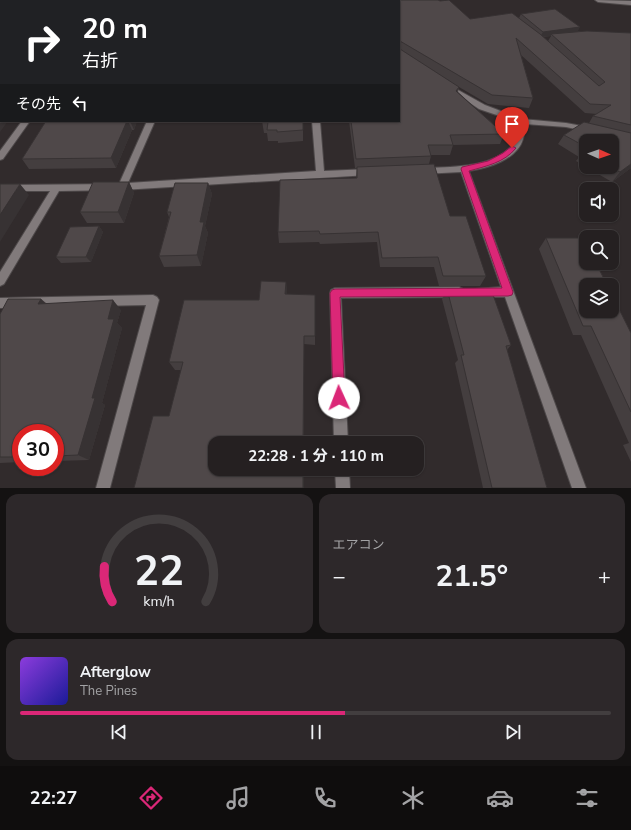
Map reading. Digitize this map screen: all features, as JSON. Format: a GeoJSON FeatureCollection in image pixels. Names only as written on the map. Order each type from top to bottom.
{"type":"FeatureCollection","features":[{"type":"Feature","properties":{"kind":"street"},"geometry":{"type":"LineString","coordinates":[[598,0],[631,3]]}},
{"type":"Feature","properties":{"kind":"street"},"geometry":{"type":"LineString","coordinates":[[442,83],[482,107],[521,121],[566,125],[595,131]]}},
{"type":"Feature","properties":{"kind":"street"},"geometry":{"type":"LineString","coordinates":[[411,171],[464,169],[490,163],[506,155],[518,142],[521,121]]}},
{"type":"Feature","properties":{"kind":"street"},"geometry":{"type":"LineString","coordinates":[[0,157],[25,122]]}},
{"type":"Feature","properties":{"kind":"street"},"geometry":{"type":"LineString","coordinates":[[122,187],[150,122]]}},
{"type":"Feature","properties":{"kind":"street"},"geometry":{"type":"LineString","coordinates":[[316,122],[320,174]]}},
{"type":"Feature","properties":{"kind":"street"},"geometry":{"type":"LineString","coordinates":[[464,169],[579,488]]}},
{"type":"Feature","properties":{"kind":"street"},"geometry":{"type":"LineString","coordinates":[[0,188],[122,187],[320,174],[381,172]]}},
{"type":"Feature","properties":{"kind":"street"},"geometry":{"type":"LineString","coordinates":[[0,281],[56,188]]}},
{"type":"Feature","properties":{"kind":"street"},"geometry":{"type":"LineString","coordinates":[[341,436],[335,293],[508,292]]}},
{"type":"Feature","properties":{"kind":"street"},"geometry":{"type":"LineString","coordinates":[[0,303],[153,300],[102,488]]}},
{"type":"Feature","properties":{"kind":"street"},"geometry":{"type":"LineString","coordinates":[[342,476],[343,488]]}},
{"type":"Feature","properties":{"kind":"building"},"geometry":{"type":"Polygon","coordinates":[[[400,0],[449,0],[470,19],[512,13],[540,34],[599,86],[605,82],[551,34],[587,31],[631,33],[631,125],[593,116],[611,105],[590,104],[516,38],[533,98],[492,95],[400,41],[400,0]]]}},
{"type":"Feature","properties":{"kind":"building"},"geometry":{"type":"Polygon","coordinates":[[[555,9],[580,27],[543,32],[521,14],[555,9]]]}},
{"type":"Feature","properties":{"kind":"building"},"geometry":{"type":"Polygon","coordinates":[[[400,49],[459,87],[456,91],[504,134],[450,135],[453,145],[428,145],[431,156],[356,159],[351,122],[400,122],[400,49]]]}},
{"type":"Feature","properties":{"kind":"building"},"geometry":{"type":"Polygon","coordinates":[[[45,122],[127,122],[111,158],[22,159],[45,122]]]}},
{"type":"Feature","properties":{"kind":"building"},"geometry":{"type":"Polygon","coordinates":[[[268,122],[303,122],[303,130],[277,132],[277,130],[267,130],[268,122]]]}},
{"type":"Feature","properties":{"kind":"building"},"geometry":{"type":"Polygon","coordinates":[[[584,122],[631,133],[631,164],[619,172],[619,134],[579,134],[579,143],[564,135],[584,122]]]}},
{"type":"Feature","properties":{"kind":"building"},"geometry":{"type":"Polygon","coordinates":[[[434,164],[450,216],[466,216],[486,276],[443,276],[438,257],[382,258],[378,232],[320,234],[319,231],[278,232],[280,180],[357,178],[357,167],[434,164]]]}},
{"type":"Feature","properties":{"kind":"building"},"geometry":{"type":"Polygon","coordinates":[[[93,182],[129,182],[118,212],[80,212],[93,182]]]}},
{"type":"Feature","properties":{"kind":"building"},"geometry":{"type":"Polygon","coordinates":[[[175,183],[208,183],[200,222],[204,222],[197,255],[159,256],[171,212],[167,212],[175,183]]]}},
{"type":"Feature","properties":{"kind":"building"},"geometry":{"type":"Polygon","coordinates":[[[0,184],[20,184],[0,215],[0,184]]]}},
{"type":"Feature","properties":{"kind":"building"},"geometry":{"type":"Polygon","coordinates":[[[99,226],[86,257],[56,257],[70,227],[99,226]]]}},
{"type":"Feature","properties":{"kind":"building"},"geometry":{"type":"Polygon","coordinates":[[[546,238],[579,238],[579,270],[600,270],[604,278],[579,278],[579,316],[546,238]]]}},
{"type":"Feature","properties":{"kind":"building"},"geometry":{"type":"Polygon","coordinates":[[[261,281],[286,282],[285,294],[315,295],[315,336],[304,336],[303,436],[208,436],[208,476],[303,476],[303,488],[134,488],[153,416],[169,416],[183,362],[169,362],[184,300],[259,300],[261,281]]]}},
{"type":"Feature","properties":{"kind":"building"},"geometry":{"type":"Polygon","coordinates":[[[447,289],[491,289],[511,345],[506,346],[547,488],[492,488],[461,355],[464,355],[447,289]]]}},
{"type":"Feature","properties":{"kind":"building"},"geometry":{"type":"Polygon","coordinates":[[[8,299],[41,299],[38,304],[113,300],[108,319],[114,319],[92,398],[95,398],[78,455],[64,456],[64,424],[12,424],[12,457],[0,457],[0,314],[8,299]]]}},
{"type":"Feature","properties":{"kind":"building"},"geometry":{"type":"Polygon","coordinates":[[[619,309],[631,333],[631,412],[591,326],[583,326],[580,318],[619,318],[619,309]]]}},
{"type":"Feature","properties":{"kind":"route"},"geometry":{"type":"LineString","coordinates":[[339,398],[335,293],[508,292],[464,169],[490,163],[506,155],[512,148]]}}]}
